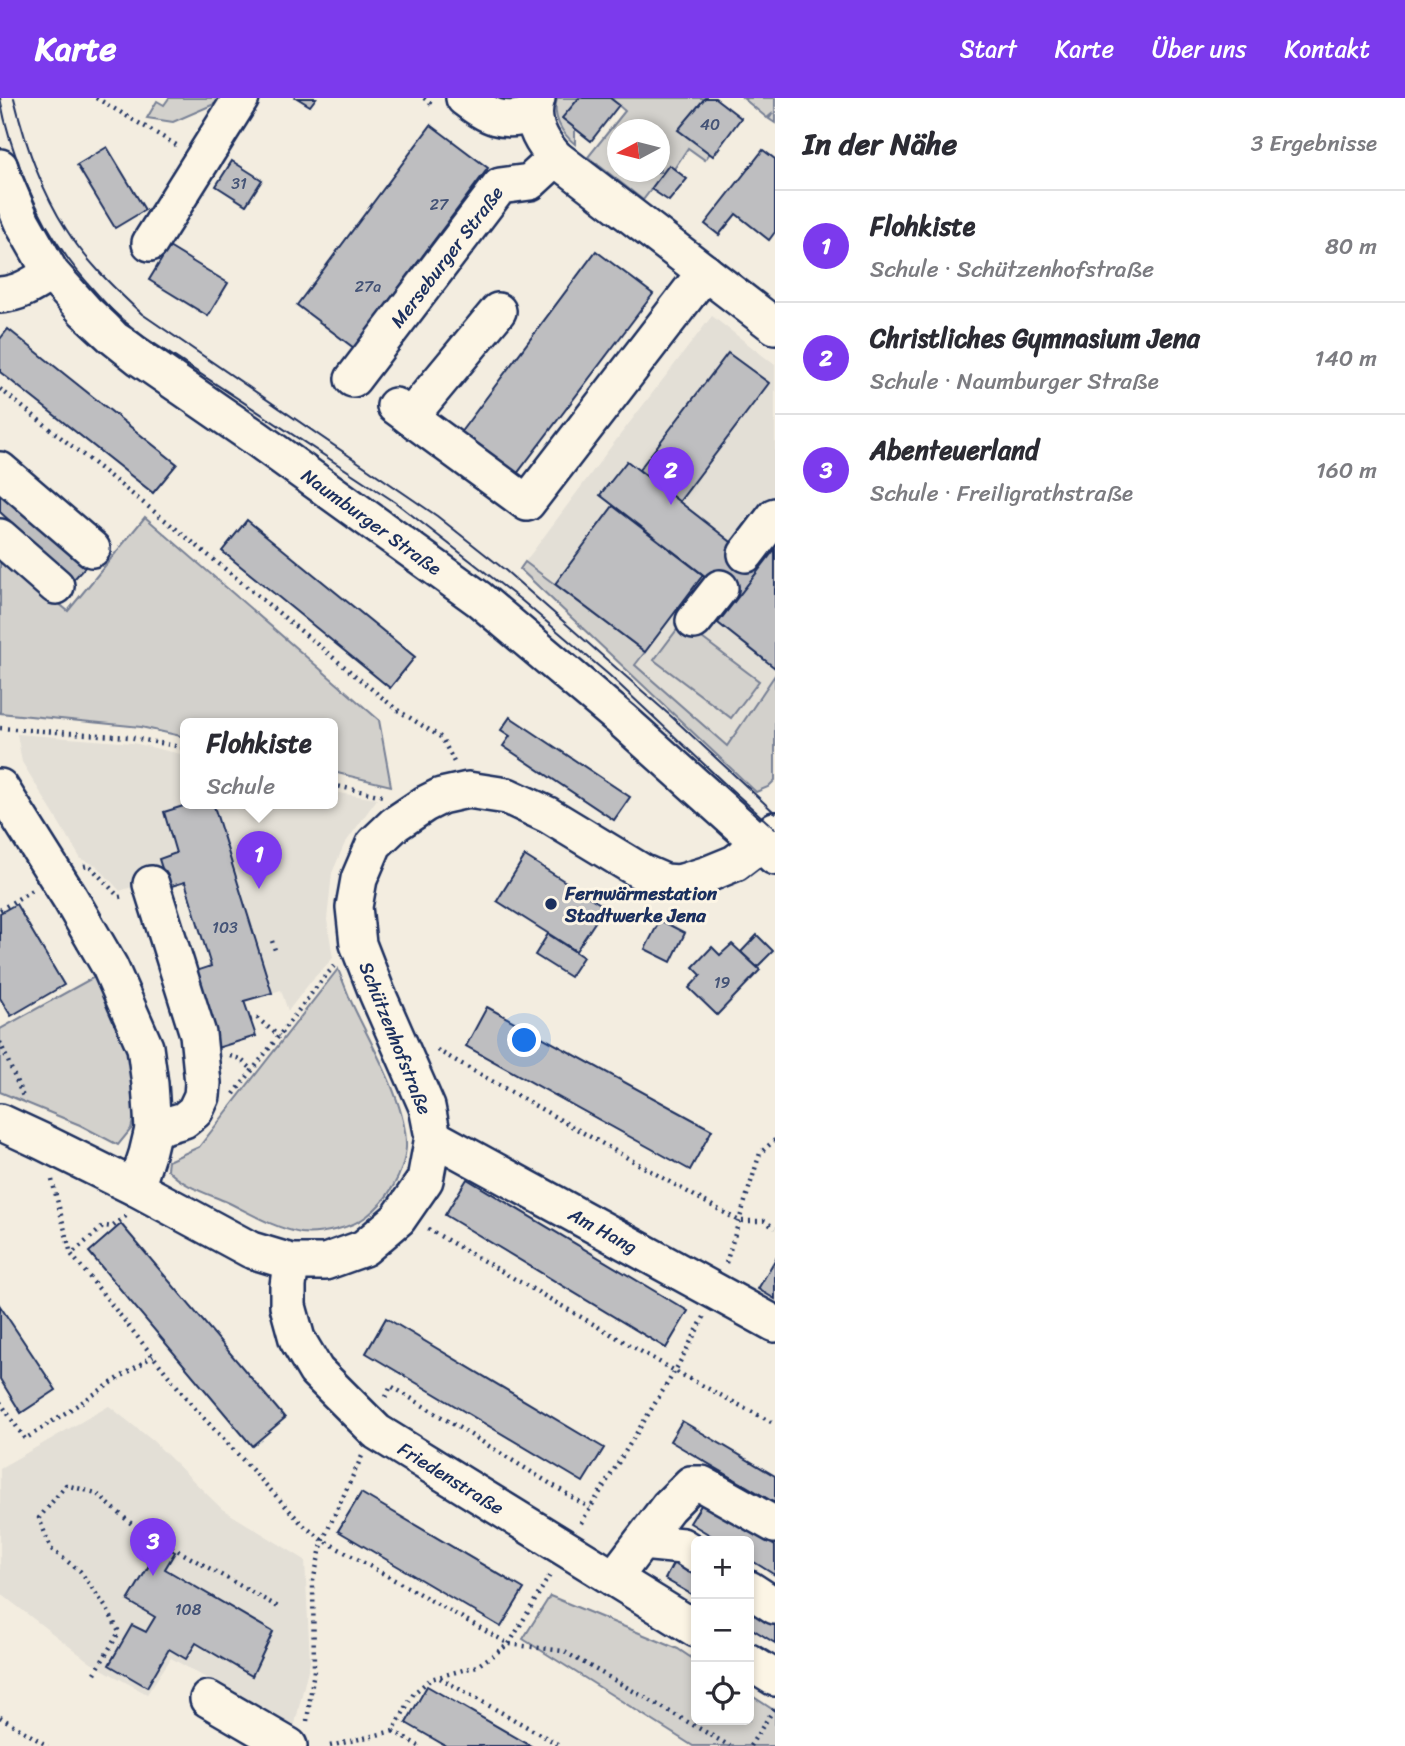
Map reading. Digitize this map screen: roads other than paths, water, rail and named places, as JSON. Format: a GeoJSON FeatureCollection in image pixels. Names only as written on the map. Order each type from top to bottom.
{"type":"FeatureCollection","features":[{"type":"Feature","properties":{"kind":"street"},"geometry":{"type":"LineString","coordinates":[[150,243],[241,98]]}},
{"type":"Feature","properties":{"kind":"street"},"geometry":{"type":"LineString","coordinates":[[464,98],[483,112],[498,118],[512,119],[535,107],[541,138],[556,158],[775,326]]}},
{"type":"Feature","properties":{"kind":"street","name":"Merseburger Straße"},"geometry":{"type":"LineString","coordinates":[[353,379],[500,186],[530,182],[556,158]]}},
{"type":"Feature","properties":{"kind":"street","name":"Naumburger Straße"},"geometry":{"type":"LineString","coordinates":[[0,167],[22,222],[51,273],[111,335],[480,599],[770,844]]}},
{"type":"Feature","properties":{"kind":"street"},"geometry":{"type":"LineString","coordinates":[[498,311],[403,411],[527,503],[705,272]]}},
{"type":"Feature","properties":{"kind":"street"},"geometry":{"type":"LineString","coordinates":[[0,295],[14,293],[51,273]]}},
{"type":"Feature","properties":{"kind":"street"},"geometry":{"type":"LineString","coordinates":[[0,470],[92,549]]}},
{"type":"Feature","properties":{"kind":"street"},"geometry":{"type":"LineString","coordinates":[[746,554],[775,516]]}},
{"type":"Feature","properties":{"kind":"street"},"geometry":{"type":"LineString","coordinates":[[0,537],[56,586]]}},
{"type":"Feature","properties":{"kind":"street"},"geometry":{"type":"LineString","coordinates":[[694,621],[720,588]]}},
{"type":"Feature","properties":{"kind":"street"},"geometry":{"type":"LineString","coordinates":[[0,786],[110,967],[145,1046],[153,1129],[140,1191]]}},
{"type":"Feature","properties":{"kind":"street","name":"Schützenhofstraße"},"geometry":{"type":"LineString","coordinates":[[0,1122],[41,1140],[251,1250],[291,1262],[326,1262],[364,1248],[398,1219],[425,1180],[433,1137],[427,1107],[358,944],[354,907],[359,878],[374,844],[406,817],[441,796],[468,790],[507,796],[548,815],[642,872],[665,882],[679,883],[717,870],[770,844]]}},
{"type":"Feature","properties":{"kind":"street"},"geometry":{"type":"LineString","coordinates":[[152,888],[198,1034],[203,1083],[202,1097],[195,1111],[184,1120],[153,1129]]}},
{"type":"Feature","properties":{"kind":"street","name":"Am Hang"},"geometry":{"type":"LineString","coordinates":[[433,1137],[775,1324]]}},
{"type":"Feature","properties":{"kind":"street","name":"Friedenstraße"},"geometry":{"type":"LineString","coordinates":[[291,1262],[288,1306],[297,1339],[316,1371],[369,1439],[398,1445],[691,1626]]}},
{"type":"Feature","properties":{"kind":"street"},"geometry":{"type":"LineString","coordinates":[[614,1578],[668,1507],[691,1484],[702,1484],[775,1525]]}},
{"type":"Feature","properties":{"kind":"street"},"geometry":{"type":"LineString","coordinates":[[642,1542],[682,1546],[691,1552]]}},
{"type":"Feature","properties":{"kind":"street"},"geometry":{"type":"LineString","coordinates":[[754,1592],[775,1606]]}},
{"type":"Feature","properties":{"kind":"street"},"geometry":{"type":"LineString","coordinates":[[754,1665],[775,1678]]}},
{"type":"Feature","properties":{"kind":"street"},"geometry":{"type":"LineString","coordinates":[[208,1699],[297,1740]]}},
{"type":"Feature","properties":{"kind":"tram line"},"geometry":{"type":"LineString","coordinates":[[0,98],[10,140],[26,183],[46,224],[76,269],[126,325],[395,502],[521,600],[609,675],[775,829]]}},
{"type":"Feature","properties":{"kind":"tram line"},"geometry":{"type":"LineString","coordinates":[[14,98],[35,166],[57,214],[82,252],[142,314],[437,516],[505,570],[673,718],[775,813]]}},
{"type":"Feature","properties":{"kind":"place","name":"Christliches Gymnasium Jena"},"geometry":{"type":"Point","coordinates":[671,505]}},
{"type":"Feature","properties":{"kind":"place","name":"Flohkiste"},"geometry":{"type":"Point","coordinates":[259,889]}},
{"type":"Feature","properties":{"kind":"place","name":"Fernwärmestation Stadtwerke Jena"},"geometry":{"type":"Point","coordinates":[551,904]}},
{"type":"Feature","properties":{"kind":"place","name":"Abenteuerland"},"geometry":{"type":"Point","coordinates":[153,1576]}}]}
